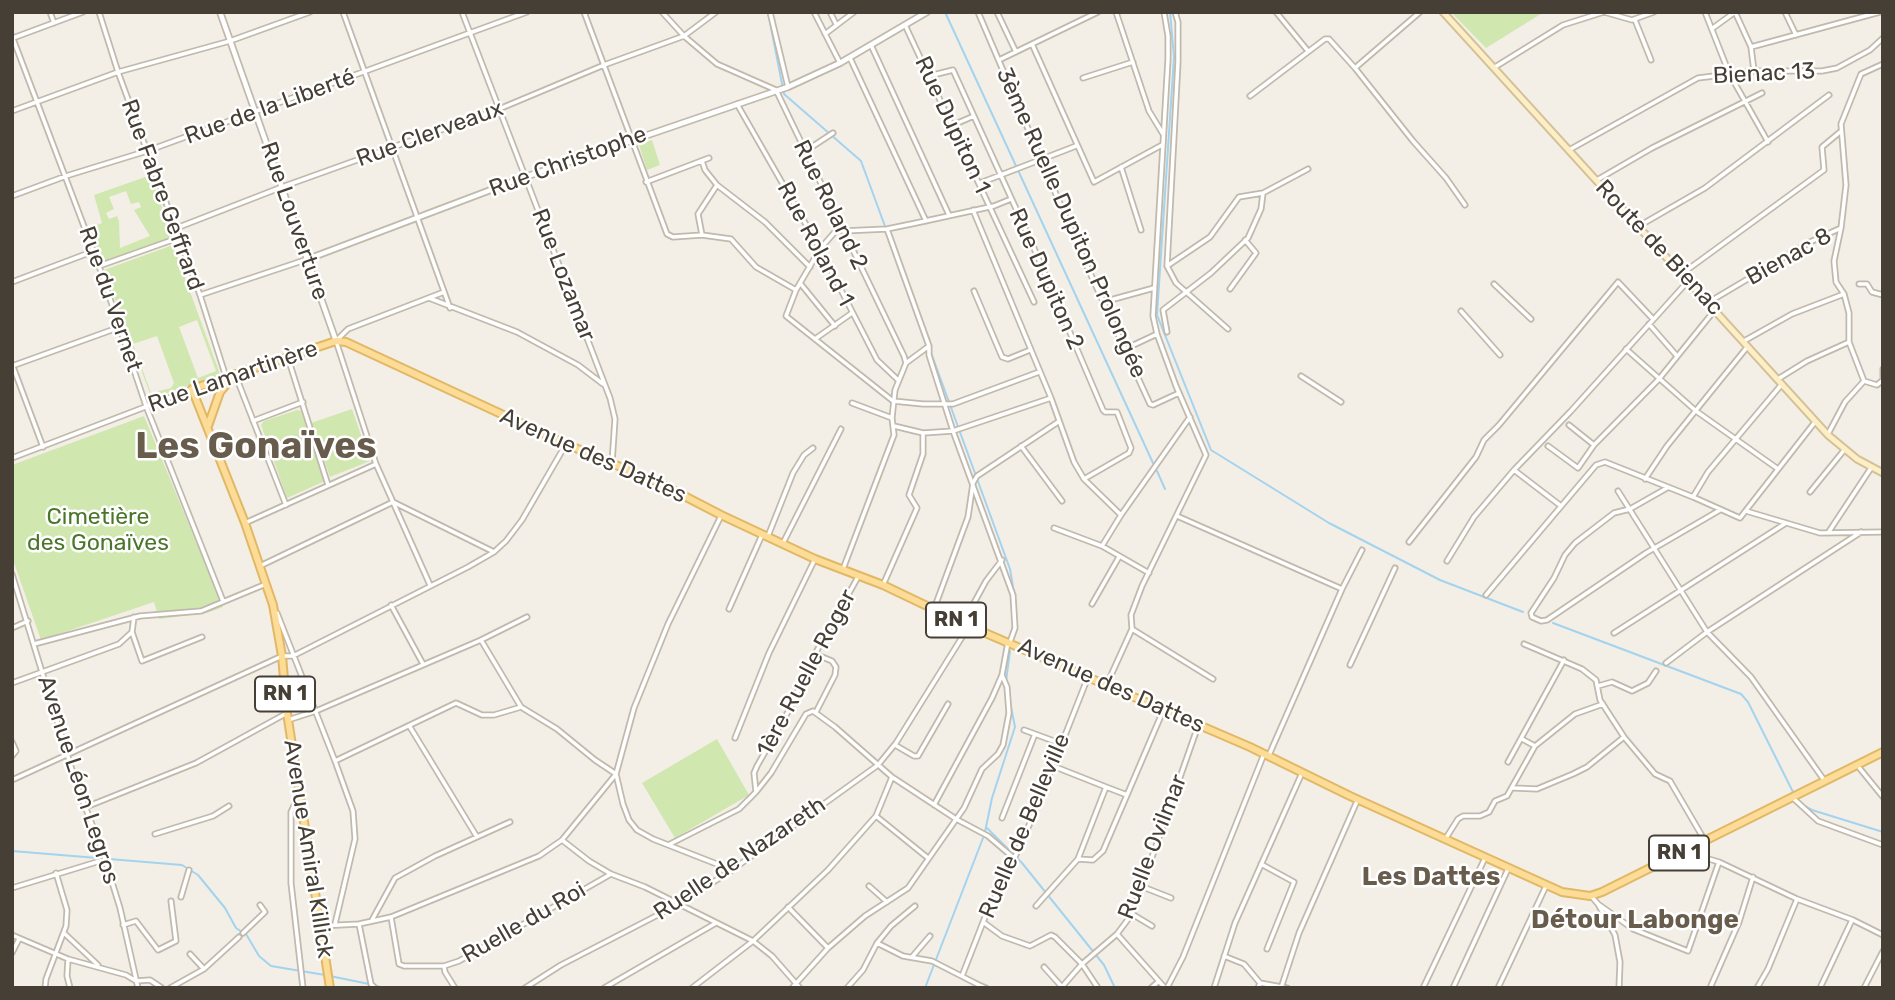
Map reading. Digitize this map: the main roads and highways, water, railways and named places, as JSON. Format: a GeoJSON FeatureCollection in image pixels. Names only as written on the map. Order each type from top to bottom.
{"type":"FeatureCollection","features":[{"type":"Feature","properties":{"kind":"main road","name":"Route de Bienac"},"geometry":{"type":"LineString","coordinates":[[1443,12],[1828,435],[1871,468],[1883,473]]}},
{"type":"Feature","properties":{"kind":"main road","name":"Rue Lamartinère"},"geometry":{"type":"LineString","coordinates":[[192,389],[336,341]]}},
{"type":"Feature","properties":{"kind":"main road","name":"Avenue des Dattes"},"geometry":{"type":"LineString","coordinates":[[336,341],[346,342],[566,444],[661,484],[815,559],[883,585],[966,624],[1164,709],[1546,886],[1578,895],[1602,892],[1883,752]]}},
{"type":"Feature","properties":{"kind":"main road"},"geometry":{"type":"LineString","coordinates":[[208,428],[210,415],[220,392],[235,374]]}},
{"type":"Feature","properties":{"kind":"main road","name":"Avenue Amiral Killick"},"geometry":{"type":"LineString","coordinates":[[192,389],[274,605],[287,717],[329,986]]}},
{"type":"Feature","properties":{"kind":"waterway"},"geometry":{"type":"LineString","coordinates":[[768,12],[784,94],[861,161],[886,229]]}},
{"type":"Feature","properties":{"kind":"waterway"},"geometry":{"type":"LineString","coordinates":[[945,12],[1153,463]]}},
{"type":"Feature","properties":{"kind":"waterway"},"geometry":{"type":"LineString","coordinates":[[1170,12],[1174,57],[1157,315],[1211,450],[1329,523],[1440,580],[1523,612]]}},
{"type":"Feature","properties":{"kind":"waterway"},"geometry":{"type":"LineString","coordinates":[[930,350],[1010,569],[1014,593]]}},
{"type":"Feature","properties":{"kind":"waterway"},"geometry":{"type":"LineString","coordinates":[[1157,471],[1165,489]]}},
{"type":"Feature","properties":{"kind":"waterway"},"geometry":{"type":"LineString","coordinates":[[1016,609],[1016,627]]}},
{"type":"Feature","properties":{"kind":"waterway"},"geometry":{"type":"LineString","coordinates":[[1553,623],[1741,694],[1748,702],[1794,794]]}},
{"type":"Feature","properties":{"kind":"waterway"},"geometry":{"type":"LineString","coordinates":[[1006,681],[1010,651]]}},
{"type":"Feature","properties":{"kind":"waterway"},"geometry":{"type":"LineString","coordinates":[[985,832],[992,798],[1015,727],[1009,697]]}},
{"type":"Feature","properties":{"kind":"waterway"},"geometry":{"type":"LineString","coordinates":[[1801,804],[1812,810],[1883,832]]}},
{"type":"Feature","properties":{"kind":"waterway"},"geometry":{"type":"LineString","coordinates":[[987,828],[1022,863],[1104,965],[1115,988]]}},
{"type":"Feature","properties":{"kind":"waterway"},"geometry":{"type":"LineString","coordinates":[[925,988],[983,838]]}},
{"type":"Feature","properties":{"kind":"waterway"},"geometry":{"type":"LineString","coordinates":[[12,851],[182,865],[198,875],[225,908],[236,928],[242,932]]}},
{"type":"Feature","properties":{"kind":"waterway"},"geometry":{"type":"LineString","coordinates":[[246,934],[259,956],[271,966],[325,975]]}},
{"type":"Feature","properties":{"kind":"waterway"},"geometry":{"type":"LineString","coordinates":[[330,976],[369,984]]}},
{"type":"Feature","properties":{"kind":"waterway"},"geometry":{"type":"LineString","coordinates":[[374,985],[383,988]]}},
{"type":"Feature","properties":{"kind":"district","name":"Les Gonaïves"},"geometry":{"type":"Point","coordinates":[256,447]}},
{"type":"Feature","properties":{"kind":"district","name":"Les Dattes"},"geometry":{"type":"Point","coordinates":[1431,877]}},
{"type":"Feature","properties":{"kind":"district","name":"Détour Labonge"},"geometry":{"type":"Point","coordinates":[1635,920]}},
{"type":"Feature","properties":{"kind":"park label","name":"Cimetière des Gonaïves"},"geometry":{"type":"Point","coordinates":[98,530]}}]}
